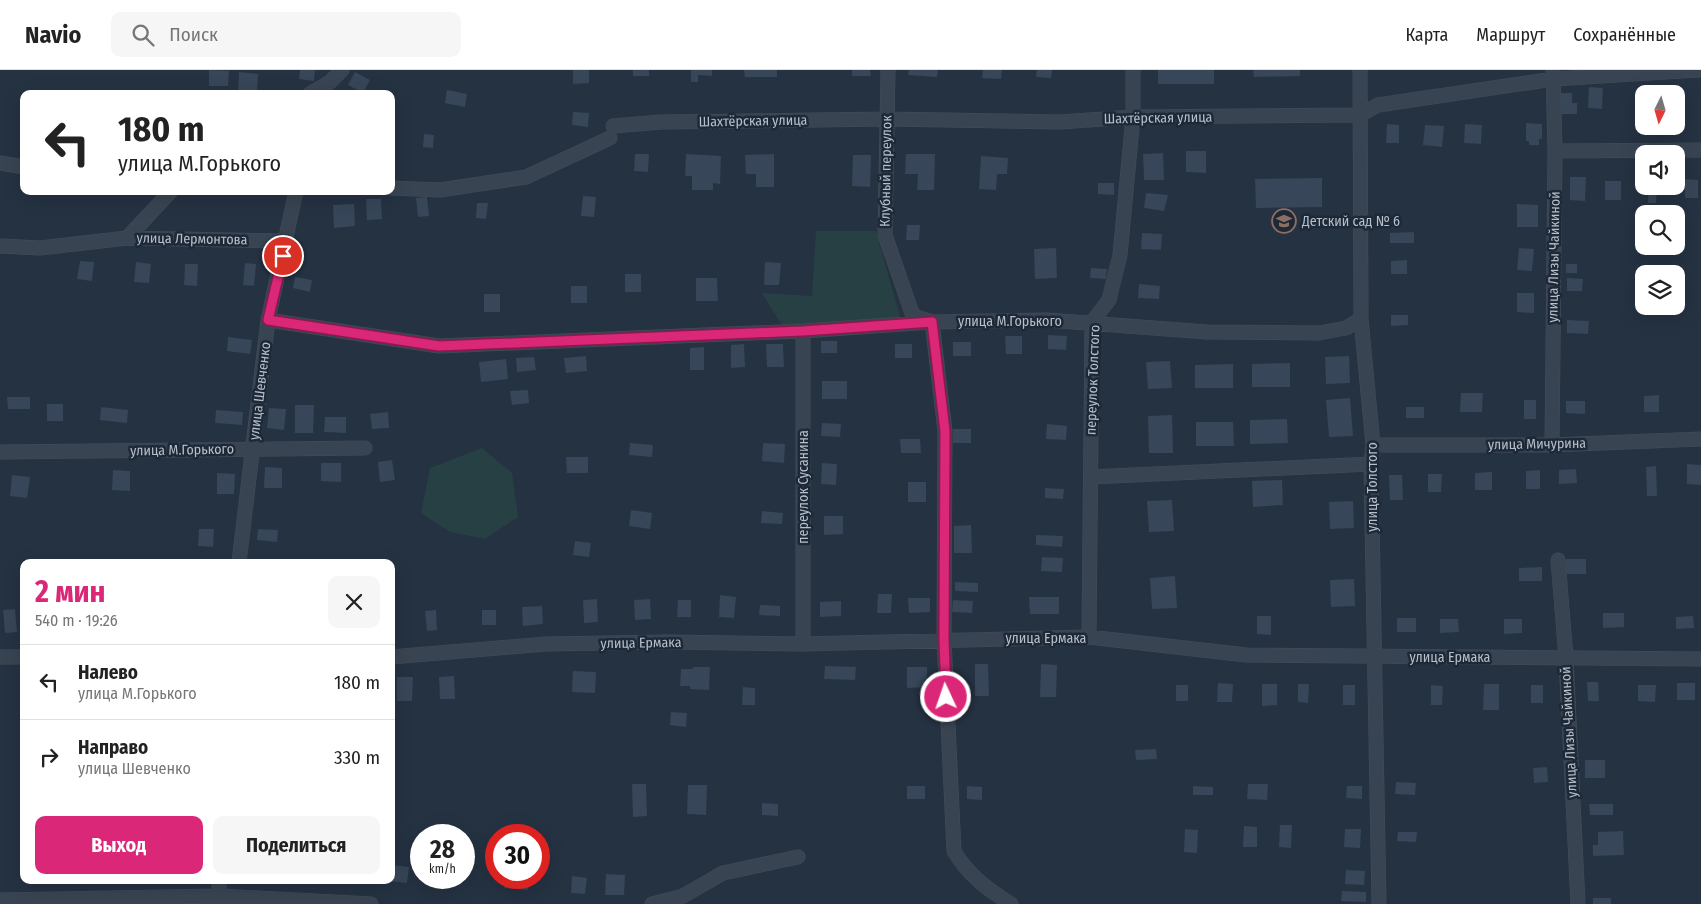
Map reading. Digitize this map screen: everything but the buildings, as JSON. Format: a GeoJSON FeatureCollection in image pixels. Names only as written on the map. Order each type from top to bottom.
{"type":"FeatureCollection","features":[{"type":"Feature","properties":{"kind":"street"},"geometry":{"type":"LineString","coordinates":[[317,90],[330,82],[342,70]]}},
{"type":"Feature","properties":{"kind":"street","name":"Клубный переулок"},"geometry":{"type":"LineString","coordinates":[[888,70],[885,235],[913,316],[932,322]]}},
{"type":"Feature","properties":{"kind":"street","name":"переулок Толстого"},"geometry":{"type":"LineString","coordinates":[[1089,637],[1092,322],[1109,300],[1120,255],[1133,117],[1133,70]]}},
{"type":"Feature","properties":{"kind":"street","name":"улица Толстого"},"geometry":{"type":"LineString","coordinates":[[1360,70],[1361,319],[1373,445],[1371,464],[1373,657],[1379,904]]}},
{"type":"Feature","properties":{"kind":"street","name":"Шахтёрская улица"},"geometry":{"type":"LineString","coordinates":[[395,188],[440,190],[526,177],[611,132],[661,122],[887,119],[1059,122],[1133,117],[1360,115],[1378,105],[1553,75],[1698,70]]}},
{"type":"Feature","properties":{"kind":"street","name":"улица Лизы Чайкиной"},"geometry":{"type":"LineString","coordinates":[[1552,445],[1555,151],[1553,75]]}},
{"type":"Feature","properties":{"kind":"street"},"geometry":{"type":"LineString","coordinates":[[1555,151],[1701,150]]}},
{"type":"Feature","properties":{"kind":"street"},"geometry":{"type":"LineString","coordinates":[[0,163],[20,166]]}},
{"type":"Feature","properties":{"kind":"street","name":"улица Лермонтова"},"geometry":{"type":"LineString","coordinates":[[127,238],[167,195]]}},
{"type":"Feature","properties":{"kind":"street","name":"улица Шевченко"},"geometry":{"type":"LineString","coordinates":[[239,559],[268,320],[295,195]]}},
{"type":"Feature","properties":{"kind":"street","name":"улица Лермонтова"},"geometry":{"type":"LineString","coordinates":[[0,246],[40,248],[127,238],[286,240]]}},
{"type":"Feature","properties":{"kind":"street","name":"улица М.Горького"},"geometry":{"type":"LineString","coordinates":[[268,320],[439,346],[803,331],[932,322],[1047,320],[1207,332],[1319,333],[1346,328],[1361,319]]}},
{"type":"Feature","properties":{"kind":"street"},"geometry":{"type":"LineString","coordinates":[[932,322],[945,431],[944,639],[954,851],[972,876],[1011,904]]}},
{"type":"Feature","properties":{"kind":"street","name":"переулок Сусанина"},"geometry":{"type":"LineString","coordinates":[[803,331],[803,644]]}},
{"type":"Feature","properties":{"kind":"street","name":"улица Мичурина"},"geometry":{"type":"LineString","coordinates":[[1373,445],[1552,445],[1701,439]]}},
{"type":"Feature","properties":{"kind":"street","name":"улица М.Горького"},"geometry":{"type":"LineString","coordinates":[[0,452],[365,448]]}},
{"type":"Feature","properties":{"kind":"street"},"geometry":{"type":"LineString","coordinates":[[1091,477],[1371,464]]}},
{"type":"Feature","properties":{"kind":"street","name":"улица Лизы Чайкиной"},"geometry":{"type":"LineString","coordinates":[[1558,560],[1566,658],[1578,904]]}},
{"type":"Feature","properties":{"kind":"street","name":"улица Ермака"},"geometry":{"type":"LineString","coordinates":[[395,657],[546,644],[670,642],[803,644],[944,639],[1089,637],[1246,655],[1701,659]]}},
{"type":"Feature","properties":{"kind":"street"},"geometry":{"type":"LineString","coordinates":[[0,657],[20,657]]}},
{"type":"Feature","properties":{"kind":"street"},"geometry":{"type":"LineString","coordinates":[[652,904],[683,896],[723,873],[798,857]]}},
{"type":"Feature","properties":{"kind":"street"},"geometry":{"type":"LineString","coordinates":[[219,884],[219,896]]}},
{"type":"Feature","properties":{"kind":"street"},"geometry":{"type":"LineString","coordinates":[[0,900],[219,896],[371,904]]}},
{"type":"Feature","properties":{"kind":"green space"},"geometry":{"type":"Polygon","coordinates":[[[816,231],[876,231],[901,320],[800,328],[781,324],[762,293],[812,296],[816,231]]]}},
{"type":"Feature","properties":{"kind":"green space"},"geometry":{"type":"Polygon","coordinates":[[[482,448],[512,473],[518,517],[485,539],[450,532],[421,513],[430,468],[482,448]]]}},
{"type":"Feature","properties":{"kind":"place","name":"Детский сад № 6"},"geometry":{"type":"Point","coordinates":[1284,221]}},
{"type":"Feature","properties":{"kind":"route"},"geometry":{"type":"LineString","coordinates":[[283,256],[268,320],[439,346],[803,331],[932,322],[945,431],[944,639],[946,697]]}}]}
